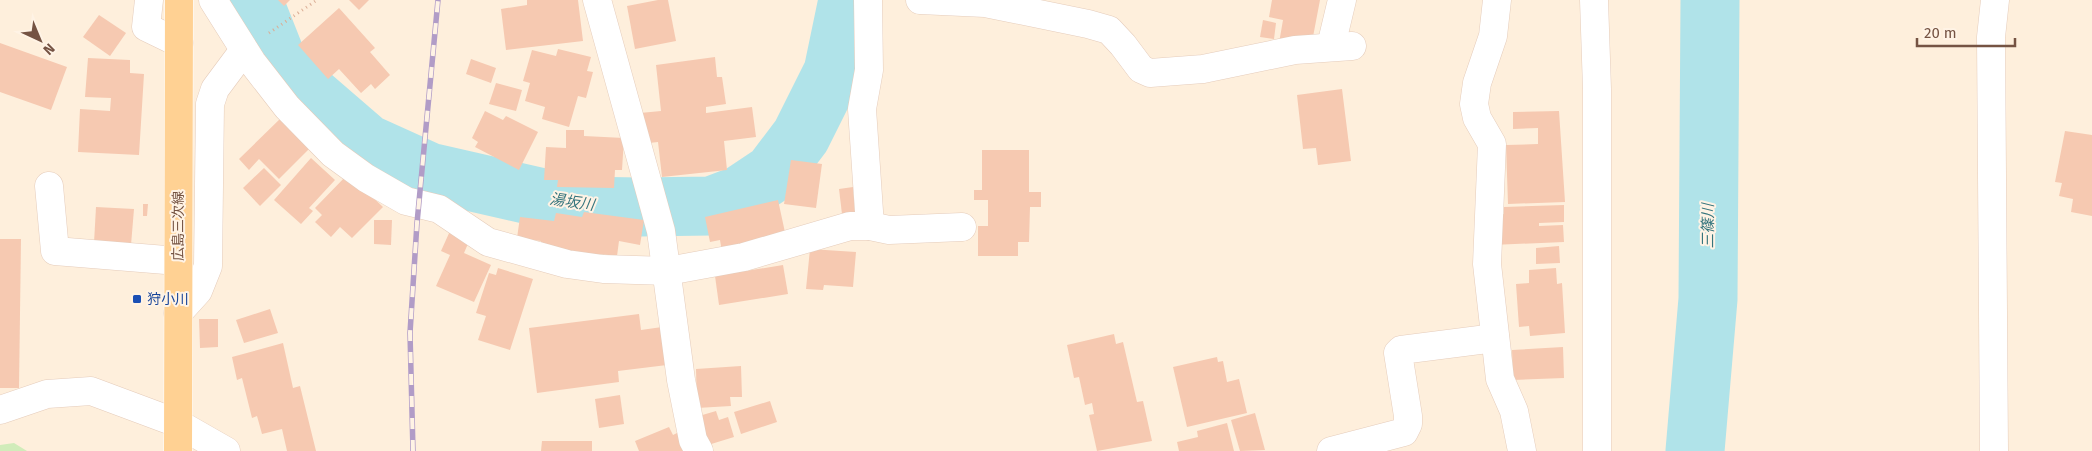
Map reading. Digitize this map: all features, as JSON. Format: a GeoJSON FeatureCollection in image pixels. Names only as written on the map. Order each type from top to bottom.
{"type":"FeatureCollection","features":[{"type":"Feature","properties":{"kind":"main road","name":"広島三次線"},"geometry":{"type":"LineString","coordinates":[[178,451],[179,0]]}},
{"type":"Feature","properties":{"kind":"street"},"geometry":{"type":"LineString","coordinates":[[148,0],[146,27],[179,43]]}},
{"type":"Feature","properties":{"kind":"street"},"geometry":{"type":"LineString","coordinates":[[213,0],[244,50],[287,107],[333,154],[366,178],[406,201],[440,209],[488,242],[567,264],[603,269],[668,271],[744,257],[850,226],[870,226],[889,230],[962,227]]}},
{"type":"Feature","properties":{"kind":"street"},"geometry":{"type":"LineString","coordinates":[[598,0],[661,231],[668,271],[681,380],[693,440],[699,451]]}},
{"type":"Feature","properties":{"kind":"street"},"geometry":{"type":"LineString","coordinates":[[868,0],[869,70],[862,109],[870,226]]}},
{"type":"Feature","properties":{"kind":"street"},"geometry":{"type":"LineString","coordinates":[[920,0],[984,3],[1110,30],[1140,69],[1150,73],[1203,70],[1295,50],[1341,46],[1342,0]]}},
{"type":"Feature","properties":{"kind":"street"},"geometry":{"type":"LineString","coordinates":[[1498,0],[1493,36],[1477,83],[1474,104],[1477,118],[1492,144],[1487,264],[1500,379],[1514,411],[1522,451]]}},
{"type":"Feature","properties":{"kind":"street"},"geometry":{"type":"LineString","coordinates":[[1594,0],[1597,89],[1597,451]]}},
{"type":"Feature","properties":{"kind":"street"},"geometry":{"type":"LineString","coordinates":[[1994,451],[1991,37],[1995,0]]}},
{"type":"Feature","properties":{"kind":"street"},"geometry":{"type":"LineString","coordinates":[[178,313],[198,291],[208,266],[210,104],[215,88],[244,50]]}},
{"type":"Feature","properties":{"kind":"street"},"geometry":{"type":"LineString","coordinates":[[48,186],[55,251],[178,261]]}},
{"type":"Feature","properties":{"kind":"street"},"geometry":{"type":"LineString","coordinates":[[1331,451],[1404,432],[1408,424],[1408,416],[1398,352],[1401,350],[1495,338]]}},
{"type":"Feature","properties":{"kind":"street"},"geometry":{"type":"LineString","coordinates":[[0,410],[47,394],[91,391],[177,423],[226,451]]}},
{"type":"Feature","properties":{"kind":"path"},"geometry":{"type":"LineString","coordinates":[[285,22],[317,0]]}},
{"type":"Feature","properties":{"kind":"green space"},"geometry":{"type":"Polygon","coordinates":[[[14,443],[27,451],[0,451],[0,445],[14,443]]]}},
{"type":"Feature","properties":{"kind":"building"},"geometry":{"type":"Polygon","coordinates":[[[278,0],[290,0],[284,6],[278,0]]]}},
{"type":"Feature","properties":{"kind":"building"},"geometry":{"type":"Polygon","coordinates":[[[349,0],[369,0],[359,10],[349,0]]]}},
{"type":"Feature","properties":{"kind":"building"},"geometry":{"type":"Polygon","coordinates":[[[527,0],[578,0],[583,41],[506,50],[501,9],[527,5],[527,0]]]}},
{"type":"Feature","properties":{"kind":"building"},"geometry":{"type":"Polygon","coordinates":[[[668,0],[676,41],[635,49],[627,6],[668,0]]]}},
{"type":"Feature","properties":{"kind":"building"},"geometry":{"type":"Polygon","coordinates":[[[1272,0],[1320,0],[1312,42],[1279,43],[1283,20],[1269,17],[1272,0]]]}},
{"type":"Feature","properties":{"kind":"building"},"geometry":{"type":"Polygon","coordinates":[[[339,8],[375,48],[370,52],[390,75],[375,89],[371,84],[361,93],[339,69],[328,79],[298,45],[339,8]]]}},
{"type":"Feature","properties":{"kind":"building"},"geometry":{"type":"Polygon","coordinates":[[[99,15],[126,33],[110,56],[83,37],[99,15]]]}},
{"type":"Feature","properties":{"kind":"building"},"geometry":{"type":"Polygon","coordinates":[[[1263,20],[1276,23],[1274,39],[1260,37],[1263,20]]]}},
{"type":"Feature","properties":{"kind":"building"},"geometry":{"type":"Polygon","coordinates":[[[0,43],[67,67],[51,110],[0,92],[0,43]]]}},
{"type":"Feature","properties":{"kind":"building"},"geometry":{"type":"Polygon","coordinates":[[[558,49],[591,57],[587,71],[593,72],[586,98],[578,96],[569,127],[542,119],[545,107],[525,101],[530,83],[523,81],[532,50],[556,56],[558,49]]]}},
{"type":"Feature","properties":{"kind":"building"},"geometry":{"type":"Polygon","coordinates":[[[715,57],[717,77],[722,77],[726,104],[706,107],[706,113],[752,107],[756,137],[724,141],[727,170],[662,177],[658,142],[649,143],[640,113],[661,111],[656,65],[715,57]]]}},
{"type":"Feature","properties":{"kind":"building"},"geometry":{"type":"Polygon","coordinates":[[[88,58],[130,60],[130,73],[144,74],[139,155],[78,152],[80,109],[110,111],[111,98],[85,97],[88,58]]]}},
{"type":"Feature","properties":{"kind":"building"},"geometry":{"type":"Polygon","coordinates":[[[471,59],[496,68],[491,83],[466,74],[471,59]]]}},
{"type":"Feature","properties":{"kind":"building"},"geometry":{"type":"Polygon","coordinates":[[[496,83],[522,90],[516,111],[489,104],[496,83]]]}},
{"type":"Feature","properties":{"kind":"building"},"geometry":{"type":"Polygon","coordinates":[[[1342,89],[1351,161],[1318,165],[1316,148],[1303,149],[1297,95],[1342,89]]]}},
{"type":"Feature","properties":{"kind":"building"},"geometry":{"type":"Polygon","coordinates":[[[485,111],[503,120],[506,116],[538,132],[519,170],[475,147],[478,142],[472,138],[485,111]]]}},
{"type":"Feature","properties":{"kind":"building"},"geometry":{"type":"Polygon","coordinates":[[[1559,111],[1565,202],[1508,204],[1506,145],[1538,144],[1538,128],[1513,129],[1513,112],[1559,111]]]}},
{"type":"Feature","properties":{"kind":"building"},"geometry":{"type":"Polygon","coordinates":[[[283,116],[312,146],[279,179],[259,159],[249,170],[239,159],[283,116]]]}},
{"type":"Feature","properties":{"kind":"building"},"geometry":{"type":"Polygon","coordinates":[[[566,130],[584,130],[584,136],[624,138],[622,170],[615,170],[614,188],[557,187],[558,180],[544,180],[546,147],[566,148],[566,130]]]}},
{"type":"Feature","properties":{"kind":"building"},"geometry":{"type":"Polygon","coordinates":[[[2065,131],[2092,135],[2092,216],[2071,212],[2073,199],[2059,196],[2062,183],[2055,182],[2065,131]]]}},
{"type":"Feature","properties":{"kind":"building"},"geometry":{"type":"Polygon","coordinates":[[[982,150],[1029,150],[1029,192],[1041,192],[1041,207],[1030,207],[1029,242],[1018,242],[1018,256],[978,256],[978,226],[988,226],[988,200],[974,200],[974,190],[982,190],[982,150]]]}},
{"type":"Feature","properties":{"kind":"building"},"geometry":{"type":"Polygon","coordinates":[[[311,158],[335,180],[309,208],[313,211],[301,224],[274,200],[311,158]]]}},
{"type":"Feature","properties":{"kind":"building"},"geometry":{"type":"Polygon","coordinates":[[[791,160],[822,164],[816,208],[784,204],[791,160]]]}},
{"type":"Feature","properties":{"kind":"building"},"geometry":{"type":"Polygon","coordinates":[[[264,168],[281,185],[260,206],[243,188],[264,168]]]}},
{"type":"Feature","properties":{"kind":"building"},"geometry":{"type":"Polygon","coordinates":[[[348,174],[383,207],[352,238],[340,227],[331,237],[315,222],[322,215],[315,208],[348,174]]]}},
{"type":"Feature","properties":{"kind":"building"},"geometry":{"type":"Polygon","coordinates":[[[853,187],[855,213],[842,214],[839,189],[853,187]]]}},
{"type":"Feature","properties":{"kind":"building"},"geometry":{"type":"Polygon","coordinates":[[[778,200],[786,237],[722,252],[720,240],[710,242],[705,217],[778,200]]]}},
{"type":"Feature","properties":{"kind":"building"},"geometry":{"type":"Polygon","coordinates":[[[143,204],[148,204],[147,216],[143,216],[143,204]]]}},
{"type":"Feature","properties":{"kind":"building"},"geometry":{"type":"Polygon","coordinates":[[[1564,205],[1564,222],[1539,223],[1539,226],[1563,225],[1564,242],[1492,245],[1492,215],[1504,214],[1504,207],[1564,205]]]}},
{"type":"Feature","properties":{"kind":"building"},"geometry":{"type":"Polygon","coordinates":[[[96,207],[134,209],[131,245],[94,243],[96,207]]]}},
{"type":"Feature","properties":{"kind":"building"},"geometry":{"type":"Polygon","coordinates":[[[584,212],[644,220],[640,245],[619,241],[617,256],[600,254],[598,263],[540,254],[541,241],[517,238],[520,217],[554,221],[556,213],[582,217],[584,212]]]}},
{"type":"Feature","properties":{"kind":"building"},"geometry":{"type":"Polygon","coordinates":[[[374,220],[392,220],[391,245],[374,244],[374,220]]]}},
{"type":"Feature","properties":{"kind":"building"},"geometry":{"type":"Polygon","coordinates":[[[450,231],[470,239],[464,253],[491,265],[474,302],[436,286],[450,255],[441,251],[450,231]]]}},
{"type":"Feature","properties":{"kind":"building"},"geometry":{"type":"Polygon","coordinates":[[[0,239],[21,239],[19,388],[0,388],[0,239]]]}},
{"type":"Feature","properties":{"kind":"building"},"geometry":{"type":"Polygon","coordinates":[[[1559,246],[1560,263],[1536,264],[1536,248],[1559,246]]]}},
{"type":"Feature","properties":{"kind":"building"},"geometry":{"type":"Polygon","coordinates":[[[810,249],[856,252],[853,287],[824,285],[823,290],[806,289],[810,249]]]}},
{"type":"Feature","properties":{"kind":"building"},"geometry":{"type":"Polygon","coordinates":[[[783,265],[788,294],[719,305],[715,276],[783,265]]]}},
{"type":"Feature","properties":{"kind":"building"},"geometry":{"type":"Polygon","coordinates":[[[498,268],[533,279],[510,350],[478,340],[486,316],[476,313],[489,273],[496,275],[498,268]]]}},
{"type":"Feature","properties":{"kind":"building"},"geometry":{"type":"Polygon","coordinates":[[[1556,268],[1557,284],[1562,283],[1565,333],[1530,336],[1529,326],[1519,327],[1516,284],[1529,283],[1529,270],[1556,268]]]}},
{"type":"Feature","properties":{"kind":"building"},"geometry":{"type":"Polygon","coordinates":[[[270,309],[278,333],[244,343],[236,320],[270,309]]]}},
{"type":"Feature","properties":{"kind":"building"},"geometry":{"type":"Polygon","coordinates":[[[639,314],[641,330],[662,327],[667,365],[618,371],[619,382],[537,393],[529,328],[639,314]]]}},
{"type":"Feature","properties":{"kind":"building"},"geometry":{"type":"Polygon","coordinates":[[[199,319],[218,319],[218,347],[200,348],[199,319]]]}},
{"type":"Feature","properties":{"kind":"building"},"geometry":{"type":"Polygon","coordinates":[[[1114,334],[1116,344],[1123,342],[1137,402],[1143,401],[1152,441],[1097,451],[1089,415],[1094,414],[1092,403],[1085,405],[1079,377],[1074,378],[1067,345],[1114,334]]]}},
{"type":"Feature","properties":{"kind":"building"},"geometry":{"type":"Polygon","coordinates":[[[283,343],[293,388],[300,386],[316,451],[287,451],[282,429],[262,434],[257,416],[252,418],[242,378],[237,380],[232,357],[283,343]]]}},
{"type":"Feature","properties":{"kind":"building"},"geometry":{"type":"Polygon","coordinates":[[[1563,347],[1564,378],[1513,380],[1512,350],[1563,347]]]}},
{"type":"Feature","properties":{"kind":"building"},"geometry":{"type":"Polygon","coordinates":[[[1217,357],[1218,362],[1223,361],[1227,382],[1239,379],[1247,413],[1187,427],[1173,367],[1217,357]]]}},
{"type":"Feature","properties":{"kind":"building"},"geometry":{"type":"Polygon","coordinates":[[[741,366],[742,397],[730,397],[731,406],[697,408],[696,369],[741,366]]]}},
{"type":"Feature","properties":{"kind":"building"},"geometry":{"type":"Polygon","coordinates":[[[620,395],[624,424],[599,428],[595,399],[620,395]]]}},
{"type":"Feature","properties":{"kind":"building"},"geometry":{"type":"Polygon","coordinates":[[[770,401],[777,422],[741,434],[734,412],[770,401]]]}},
{"type":"Feature","properties":{"kind":"building"},"geometry":{"type":"Polygon","coordinates":[[[716,411],[719,420],[728,417],[734,437],[708,445],[699,416],[716,411]]]}},
{"type":"Feature","properties":{"kind":"building"},"geometry":{"type":"Polygon","coordinates":[[[1255,413],[1265,450],[1240,451],[1231,420],[1255,413]]]}},
{"type":"Feature","properties":{"kind":"building"},"geometry":{"type":"Polygon","coordinates":[[[1227,423],[1234,451],[1179,451],[1177,442],[1198,437],[1197,431],[1227,423]]]}},
{"type":"Feature","properties":{"kind":"building"},"geometry":{"type":"Polygon","coordinates":[[[669,427],[673,435],[679,432],[687,451],[639,451],[635,441],[669,427]]]}},
{"type":"Feature","properties":{"kind":"building"},"geometry":{"type":"Polygon","coordinates":[[[542,441],[592,441],[592,451],[541,451],[542,441]]]}},
{"type":"Feature","properties":{"kind":"waterway","name":"湯坂川"},"geometry":{"type":"LineString","coordinates":[[253,0],[276,58],[294,81],[367,144],[429,172],[578,206],[640,207],[711,206],[740,195],[773,173],[801,136],[833,72],[848,0]]}},
{"type":"Feature","properties":{"kind":"waterway","name":"三篠川"},"geometry":{"type":"LineString","coordinates":[[1695,451],[1708,299],[1710,0]]}},
{"type":"Feature","properties":{"kind":"railway"},"geometry":{"type":"LineString","coordinates":[[413,451],[410,333],[417,223],[438,0]]}},
{"type":"Feature","properties":{"kind":"place","name":"狩小川"},"geometry":{"type":"Point","coordinates":[137,299]}}]}
